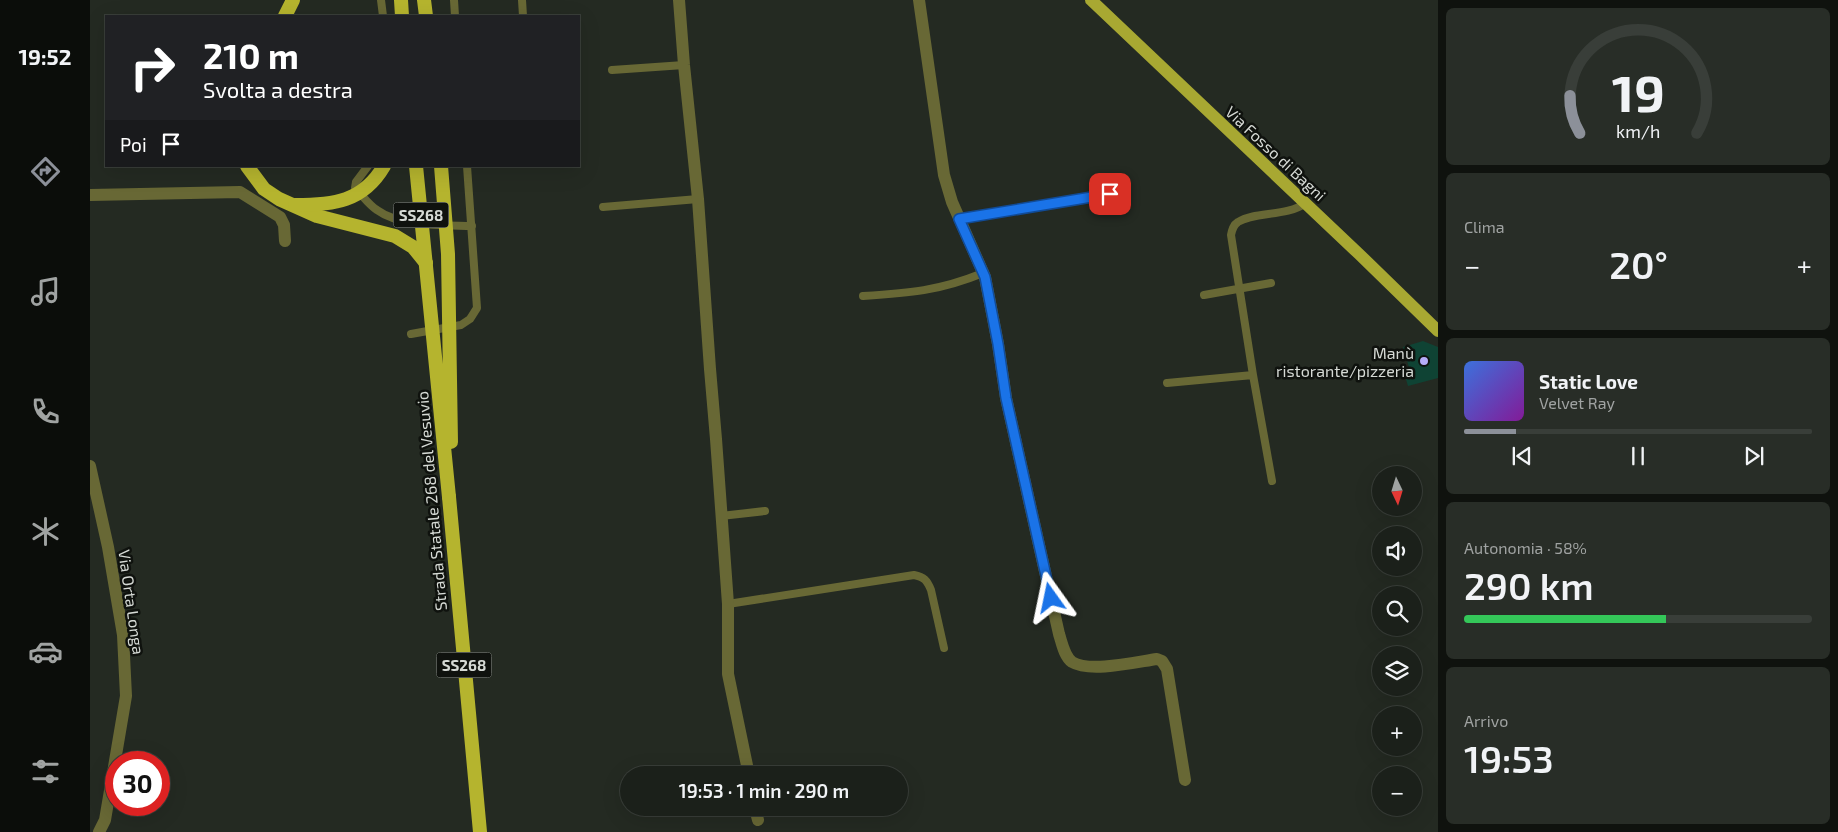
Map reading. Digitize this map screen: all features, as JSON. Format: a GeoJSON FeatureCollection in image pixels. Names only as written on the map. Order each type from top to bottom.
{"type":"FeatureCollection","features":[{"type":"Feature","properties":{"kind":"highway"},"geometry":{"type":"LineString","coordinates":[[286,15],[294,0]]}},
{"type":"Feature","properties":{"kind":"highway"},"geometry":{"type":"LineString","coordinates":[[395,15],[396,0]]}},
{"type":"Feature","properties":{"kind":"highway"},"geometry":{"type":"LineString","coordinates":[[400,0],[402,15]]}},
{"type":"Feature","properties":{"kind":"highway"},"geometry":{"type":"LineString","coordinates":[[424,0],[426,15]]}},
{"type":"Feature","properties":{"kind":"highway"},"geometry":{"type":"LineString","coordinates":[[248,167],[264,189],[279,198],[317,216],[395,236],[412,247],[426,263]]}},
{"type":"Feature","properties":{"kind":"highway"},"geometry":{"type":"LineString","coordinates":[[295,205],[323,205],[340,202],[356,196],[379,175],[383,167]]}},
{"type":"Feature","properties":{"kind":"highway","name":"Strada Statale 268 del Vesuvio"},"geometry":{"type":"LineString","coordinates":[[416,167],[480,832]]}},
{"type":"Feature","properties":{"kind":"highway"},"geometry":{"type":"LineString","coordinates":[[441,167],[449,283],[452,449],[449,497]]}},
{"type":"Feature","properties":{"kind":"main road","name":"Via Fosso di Bagni"},"geometry":{"type":"LineString","coordinates":[[1091,0],[1306,203],[1438,331]]}},
{"type":"Feature","properties":{"kind":"street"},"geometry":{"type":"LineString","coordinates":[[679,0],[698,200],[728,604],[728,674],[747,766]]}},
{"type":"Feature","properties":{"kind":"street"},"geometry":{"type":"LineString","coordinates":[[919,0],[944,175],[959,219],[983,273],[998,344],[1006,398],[1059,634],[1065,653],[1071,661],[1084,666],[1157,659],[1162,661],[1167,669],[1185,780]]}},
{"type":"Feature","properties":{"kind":"street"},"geometry":{"type":"LineString","coordinates":[[90,195],[240,192],[280,217],[284,225],[285,241]]}},
{"type":"Feature","properties":{"kind":"street","name":"Via Orta Longa"},"geometry":{"type":"LineString","coordinates":[[90,466],[108,547],[123,635],[126,696],[104,820],[99,832]]}},
{"type":"Feature","properties":{"kind":"lane"},"geometry":{"type":"LineString","coordinates":[[381,0],[383,15]]}},
{"type":"Feature","properties":{"kind":"lane"},"geometry":{"type":"LineString","coordinates":[[454,0],[455,15]]}},
{"type":"Feature","properties":{"kind":"lane"},"geometry":{"type":"LineString","coordinates":[[522,0],[523,15]]}},
{"type":"Feature","properties":{"kind":"lane"},"geometry":{"type":"LineString","coordinates":[[612,70],[684,65]]}},
{"type":"Feature","properties":{"kind":"lane"},"geometry":{"type":"LineString","coordinates":[[367,167],[356,182],[355,188],[377,211],[402,221],[431,225],[472,226]]}},
{"type":"Feature","properties":{"kind":"lane"},"geometry":{"type":"LineString","coordinates":[[411,334],[461,326],[470,319],[478,308],[467,167]]}},
{"type":"Feature","properties":{"kind":"lane"},"geometry":{"type":"LineString","coordinates":[[959,219],[1110,194]]}},
{"type":"Feature","properties":{"kind":"lane"},"geometry":{"type":"LineString","coordinates":[[603,207],[698,200]]}},
{"type":"Feature","properties":{"kind":"lane"},"geometry":{"type":"LineString","coordinates":[[1272,481],[1231,244],[1232,228],[1237,222],[1245,219],[1292,210],[1306,203]]}},
{"type":"Feature","properties":{"kind":"lane"},"geometry":{"type":"LineString","coordinates":[[862,296],[931,290],[958,283],[983,273]]}},
{"type":"Feature","properties":{"kind":"lane"},"geometry":{"type":"LineString","coordinates":[[1204,295],[1270,283]]}},
{"type":"Feature","properties":{"kind":"lane"},"geometry":{"type":"LineString","coordinates":[[1167,383],[1253,375]]}},
{"type":"Feature","properties":{"kind":"lane"},"geometry":{"type":"LineString","coordinates":[[721,516],[765,511]]}},
{"type":"Feature","properties":{"kind":"lane"},"geometry":{"type":"LineString","coordinates":[[728,604],[914,575],[922,576],[931,590],[944,648]]}},
{"type":"Feature","properties":{"kind":"building"},"geometry":{"type":"Polygon","coordinates":[[[1423,341],[1438,347],[1438,378],[1408,386],[1404,373],[1410,371],[1403,347],[1423,341]]]}},
{"type":"Feature","properties":{"kind":"place","name":"Manù ristorante/pizzeria"},"geometry":{"type":"Point","coordinates":[1424,361]}},
{"type":"Feature","properties":{"kind":"route"},"geometry":{"type":"LineString","coordinates":[[1051,598],[1006,398],[985,277],[959,219],[1110,194]]}}]}
